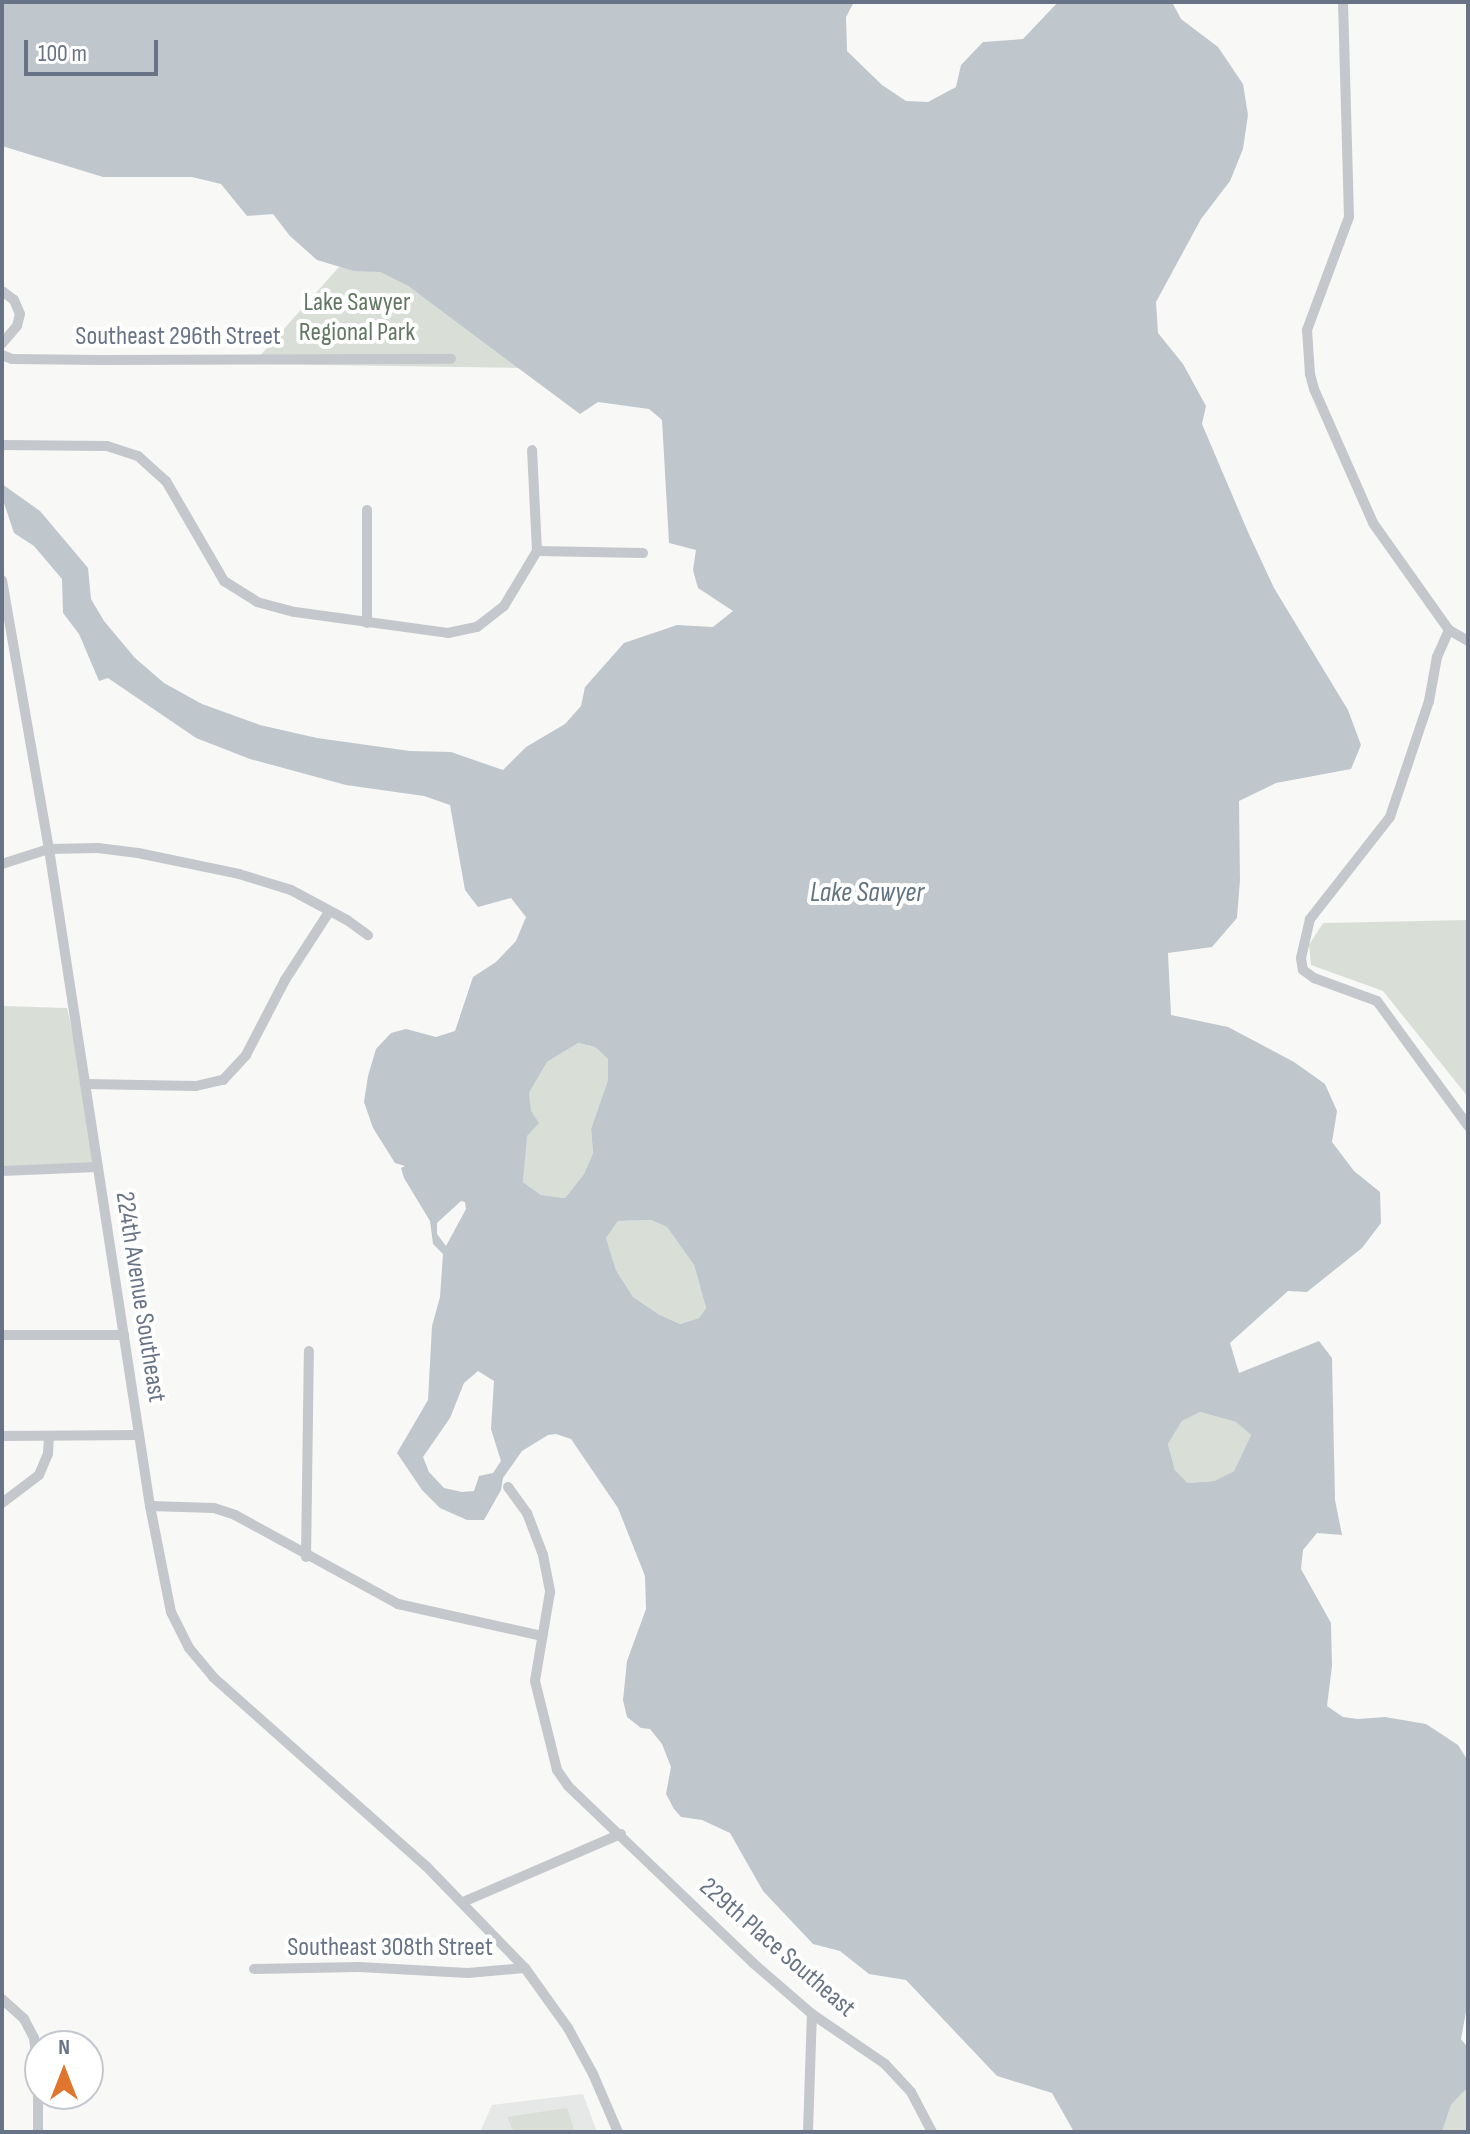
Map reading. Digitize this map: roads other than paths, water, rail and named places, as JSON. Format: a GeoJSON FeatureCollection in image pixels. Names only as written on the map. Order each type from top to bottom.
{"type":"FeatureCollection","features":[{"type":"Feature","properties":{"kind":"street"},"geometry":{"type":"LineString","coordinates":[[1343,2],[1349,217],[1307,330],[1310,374],[1373,523],[1449,630],[1468,641]]}},
{"type":"Feature","properties":{"kind":"street"},"geometry":{"type":"LineString","coordinates":[[2,291],[14,300],[20,314],[17,326],[2,343]]}},
{"type":"Feature","properties":{"kind":"street","name":"Southeast 296th Street"},"geometry":{"type":"LineString","coordinates":[[2,355],[12,359],[101,360],[451,359]]}},
{"type":"Feature","properties":{"kind":"street"},"geometry":{"type":"LineString","coordinates":[[2,445],[121,449],[138,456],[166,481],[224,581],[257,602],[295,612],[448,633],[477,627],[504,606],[537,551],[532,450]]}},
{"type":"Feature","properties":{"kind":"street"},"geometry":{"type":"LineString","coordinates":[[367,510],[367,623]]}},
{"type":"Feature","properties":{"kind":"street"},"geometry":{"type":"LineString","coordinates":[[537,551],[643,553]]}},
{"type":"Feature","properties":{"kind":"street","name":"224th Avenue Southeast"},"geometry":{"type":"LineString","coordinates":[[2,580],[49,849],[150,1506],[171,1612],[196,1658],[243,1705],[463,1902],[525,1968],[575,2040],[618,2132]]}},
{"type":"Feature","properties":{"kind":"street"},"geometry":{"type":"LineString","coordinates":[[1449,630],[1437,657],[1429,701],[1390,817],[1310,919],[1301,958],[1303,970],[1314,978],[1377,1001],[1468,1126]]}},
{"type":"Feature","properties":{"kind":"street"},"geometry":{"type":"LineString","coordinates":[[2,864],[49,849],[98,848],[138,853],[239,874],[291,890],[368,935]]}},
{"type":"Feature","properties":{"kind":"street"},"geometry":{"type":"LineString","coordinates":[[85,1084],[196,1086],[223,1080],[246,1055],[285,980],[329,912]]}},
{"type":"Feature","properties":{"kind":"street"},"geometry":{"type":"LineString","coordinates":[[2,1171],[97,1167]]}},
{"type":"Feature","properties":{"kind":"street"},"geometry":{"type":"LineString","coordinates":[[2,1335],[124,1335]]}},
{"type":"Feature","properties":{"kind":"street"},"geometry":{"type":"LineString","coordinates":[[306,1557],[309,1351]]}},
{"type":"Feature","properties":{"kind":"street"},"geometry":{"type":"LineString","coordinates":[[2,1436],[139,1435]]}},
{"type":"Feature","properties":{"kind":"street"},"geometry":{"type":"LineString","coordinates":[[2,1503],[39,1475],[48,1454],[49,1437]]}},
{"type":"Feature","properties":{"kind":"street","name":"229th Place Southeast"},"geometry":{"type":"LineString","coordinates":[[508,1487],[527,1513],[543,1555],[550,1592],[535,1681],[557,1770],[568,1786],[725,1937],[812,2014],[885,2064],[911,2092],[932,2132]]}},
{"type":"Feature","properties":{"kind":"street"},"geometry":{"type":"LineString","coordinates":[[150,1506],[214,1508],[235,1515],[306,1557],[398,1604],[542,1636]]}},
{"type":"Feature","properties":{"kind":"street"},"geometry":{"type":"LineString","coordinates":[[463,1902],[621,1834]]}},
{"type":"Feature","properties":{"kind":"street","name":"Southeast 308th Street"},"geometry":{"type":"LineString","coordinates":[[254,1969],[347,1967],[478,1973],[525,1968]]}},
{"type":"Feature","properties":{"kind":"street"},"geometry":{"type":"LineString","coordinates":[[2,1999],[24,2019],[34,2038],[38,2132]]}},
{"type":"Feature","properties":{"kind":"street"},"geometry":{"type":"LineString","coordinates":[[808,2132],[812,2014]]}},
{"type":"Feature","properties":{"kind":"water","name":"Lake Sawyer"},"geometry":{"type":"Polygon","coordinates":[[[2,2],[854,2],[846,17],[847,51],[882,85],[906,101],[928,102],[956,87],[961,65],[983,42],[1023,39],[1058,2],[1172,2],[1181,19],[1218,47],[1243,84],[1248,115],[1243,149],[1230,181],[1201,219],[1156,302],[1158,333],[1183,364],[1206,406],[1202,424],[1248,532],[1274,588],[1348,710],[1361,745],[1351,769],[1276,783],[1239,801],[1237,918],[1212,947],[1168,953],[1171,1015],[1228,1027],[1294,1062],[1325,1084],[1337,1111],[1332,1142],[1354,1171],[1380,1192],[1381,1223],[1362,1248],[1307,1292],[1288,1291],[1230,1343],[1239,1373],[1319,1341],[1332,1358],[1335,1500],[1342,1535],[1317,1533],[1303,1550],[1301,1569],[1331,1623],[1332,1666],[1327,1706],[1343,1717],[1385,1717],[1426,1724],[1458,1745],[1468,1761],[1468,2001],[1461,2039],[1468,2048],[1468,2087],[1451,2105],[1442,2132],[1074,2132],[1052,2093],[997,2076],[906,1980],[869,1974],[840,1951],[813,1944],[763,1891],[730,1833],[702,1820],[681,1817],[674,1809],[666,1794],[671,1767],[662,1744],[650,1729],[641,1728],[627,1717],[623,1700],[627,1661],[646,1609],[645,1576],[618,1508],[571,1439],[548,1435],[522,1451],[503,1478],[501,1490],[484,1520],[467,1520],[440,1508],[422,1490],[397,1453],[428,1400],[432,1326],[440,1297],[443,1254],[433,1244],[430,1221],[404,1178],[401,1168],[405,1166],[395,1163],[373,1128],[364,1102],[368,1076],[376,1049],[391,1033],[406,1029],[436,1037],[455,1031],[473,977],[496,962],[516,941],[526,917],[511,898],[478,907],[465,890],[450,805],[424,796],[346,785],[250,759],[196,738],[108,678],[99,681],[79,634],[63,613],[62,579],[34,546],[14,533],[2,497],[2,484],[40,511],[88,568],[91,599],[104,621],[135,658],[164,683],[202,704],[260,725],[317,738],[410,751],[451,752],[503,770],[526,747],[565,724],[581,706],[585,687],[624,643],[677,625],[713,627],[733,611],[698,588],[693,570],[696,550],[669,543],[662,420],[649,409],[598,402],[580,414],[408,286],[380,272],[354,271],[317,260],[290,236],[273,214],[247,216],[221,184],[192,177],[103,177],[2,146],[2,2]],[[578,1043],[547,1062],[529,1093],[531,1111],[539,1123],[527,1136],[523,1182],[541,1195],[565,1198],[584,1174],[593,1153],[591,1129],[608,1080],[608,1059],[595,1047],[578,1043]],[[461,1201],[437,1223],[437,1234],[446,1246],[466,1209],[465,1202],[461,1201]],[[651,1220],[618,1221],[606,1238],[616,1270],[633,1297],[680,1324],[699,1318],[706,1308],[694,1265],[667,1227],[651,1220]],[[478,1371],[464,1383],[450,1418],[423,1457],[429,1472],[444,1488],[474,1491],[479,1476],[493,1473],[501,1461],[491,1429],[494,1381],[478,1371]],[[1200,1412],[1182,1421],[1168,1444],[1175,1470],[1188,1483],[1214,1481],[1234,1471],[1251,1435],[1236,1422],[1200,1412]]]}},
{"type":"Feature","properties":{"kind":"park label","name":"Lake Sawyer Regional Park"},"geometry":{"type":"Point","coordinates":[357,318]}}]}
